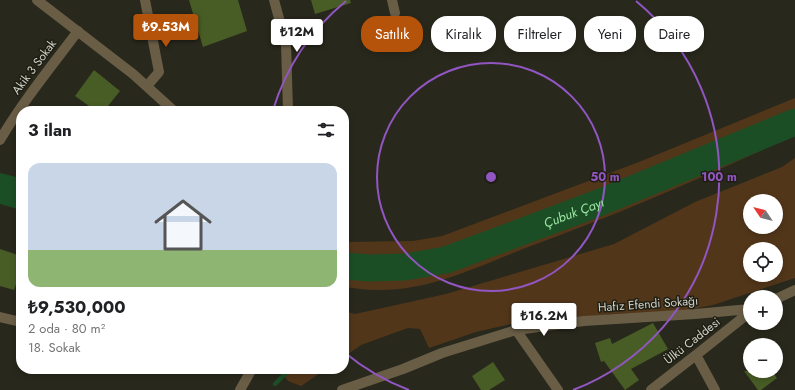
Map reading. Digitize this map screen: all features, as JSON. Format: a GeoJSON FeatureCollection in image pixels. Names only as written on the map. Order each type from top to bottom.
{"type":"FeatureCollection","features":[{"type":"Feature","properties":{"kind":"street"},"geometry":{"type":"LineString","coordinates":[[37,0],[147,86],[169,106]]}},
{"type":"Feature","properties":{"kind":"street"},"geometry":{"type":"LineString","coordinates":[[145,0],[159,72],[147,86]]}},
{"type":"Feature","properties":{"kind":"street"},"geometry":{"type":"LineString","coordinates":[[274,0],[286,44],[288,106]]}},
{"type":"Feature","properties":{"kind":"street"},"geometry":{"type":"LineString","coordinates":[[392,0],[395,13]]}},
{"type":"Feature","properties":{"kind":"street","name":"Akik 3 Sokak"},"geometry":{"type":"LineString","coordinates":[[22,106],[78,31]]}},
{"type":"Feature","properties":{"kind":"street","name":"Akik 3 Sokak"},"geometry":{"type":"LineString","coordinates":[[0,140],[16,115]]}},
{"type":"Feature","properties":{"kind":"street"},"geometry":{"type":"LineString","coordinates":[[783,295],[795,290]]}},
{"type":"Feature","properties":{"kind":"street","name":"Hafız Efendi Sokağı"},"geometry":{"type":"LineString","coordinates":[[342,390],[403,369],[442,353],[516,330],[584,322],[743,311]]}},
{"type":"Feature","properties":{"kind":"street","name":"Ülkü Caddesi"},"geometry":{"type":"LineString","coordinates":[[651,390],[743,316]]}},
{"type":"Feature","properties":{"kind":"street"},"geometry":{"type":"LineString","coordinates":[[0,317],[16,321]]}},
{"type":"Feature","properties":{"kind":"street"},"geometry":{"type":"LineString","coordinates":[[516,330],[558,390]]}},
{"type":"Feature","properties":{"kind":"street"},"geometry":{"type":"LineString","coordinates":[[696,355],[715,390]]}},
{"type":"Feature","properties":{"kind":"street"},"geometry":{"type":"LineString","coordinates":[[240,390],[249,374]]}},
{"type":"Feature","properties":{"kind":"shaded area"},"geometry":{"type":"Polygon","coordinates":[[[795,98],[795,135],[668,192],[572,231],[440,281],[398,289],[373,290],[349,288],[349,242],[413,241],[442,236],[639,162],[795,98]]]}},
{"type":"Feature","properties":{"kind":"shaded area"},"geometry":{"type":"Polygon","coordinates":[[[795,158],[795,278],[783,282],[783,242],[743,242],[743,282],[783,282],[759,290],[743,290],[743,295],[713,305],[683,311],[613,314],[516,323],[476,332],[429,348],[420,329],[408,328],[361,345],[349,353],[349,312],[355,314],[446,294],[614,244],[695,202],[782,167],[795,158]]]}},
{"type":"Feature","properties":{"kind":"shaded area"},"geometry":{"type":"Polygon","coordinates":[[[0,173],[16,177],[16,209],[0,204],[0,173]]]}},
{"type":"Feature","properties":{"kind":"shaded area"},"geometry":{"type":"Polygon","coordinates":[[[283,374],[319,374],[301,386],[288,381],[283,374]]]}},
{"type":"Feature","properties":{"kind":"building"},"geometry":{"type":"Polygon","coordinates":[[[189,0],[238,0],[247,31],[203,47],[189,0]]]}},
{"type":"Feature","properties":{"kind":"building"},"geometry":{"type":"Polygon","coordinates":[[[311,0],[350,0],[351,3],[315,14],[311,0]]]}},
{"type":"Feature","properties":{"kind":"building"},"geometry":{"type":"Polygon","coordinates":[[[94,70],[120,91],[108,106],[89,106],[75,96],[94,70]]]}},
{"type":"Feature","properties":{"kind":"building"},"geometry":{"type":"Polygon","coordinates":[[[0,249],[16,254],[16,284],[14,290],[0,286],[0,249]]]}},
{"type":"Feature","properties":{"kind":"building"},"geometry":{"type":"Polygon","coordinates":[[[653,323],[668,349],[631,369],[639,380],[625,390],[604,361],[601,362],[595,343],[610,338],[612,344],[653,323]]]}},
{"type":"Feature","properties":{"kind":"building"},"geometry":{"type":"Polygon","coordinates":[[[493,362],[505,380],[489,390],[481,390],[472,376],[493,362]]]}},
{"type":"Feature","properties":{"kind":"building"},"geometry":{"type":"Polygon","coordinates":[[[749,378],[777,378],[761,390],[758,390],[749,378]]]}},
{"type":"Feature","properties":{"kind":"waterway","name":"Çubuk Çayı"},"geometry":{"type":"LineString","coordinates":[[349,266],[370,268],[405,267],[446,260],[601,202],[795,122]]}},
{"type":"Feature","properties":{"kind":"waterway"},"geometry":{"type":"LineString","coordinates":[[275,384],[285,374]]}}]}
